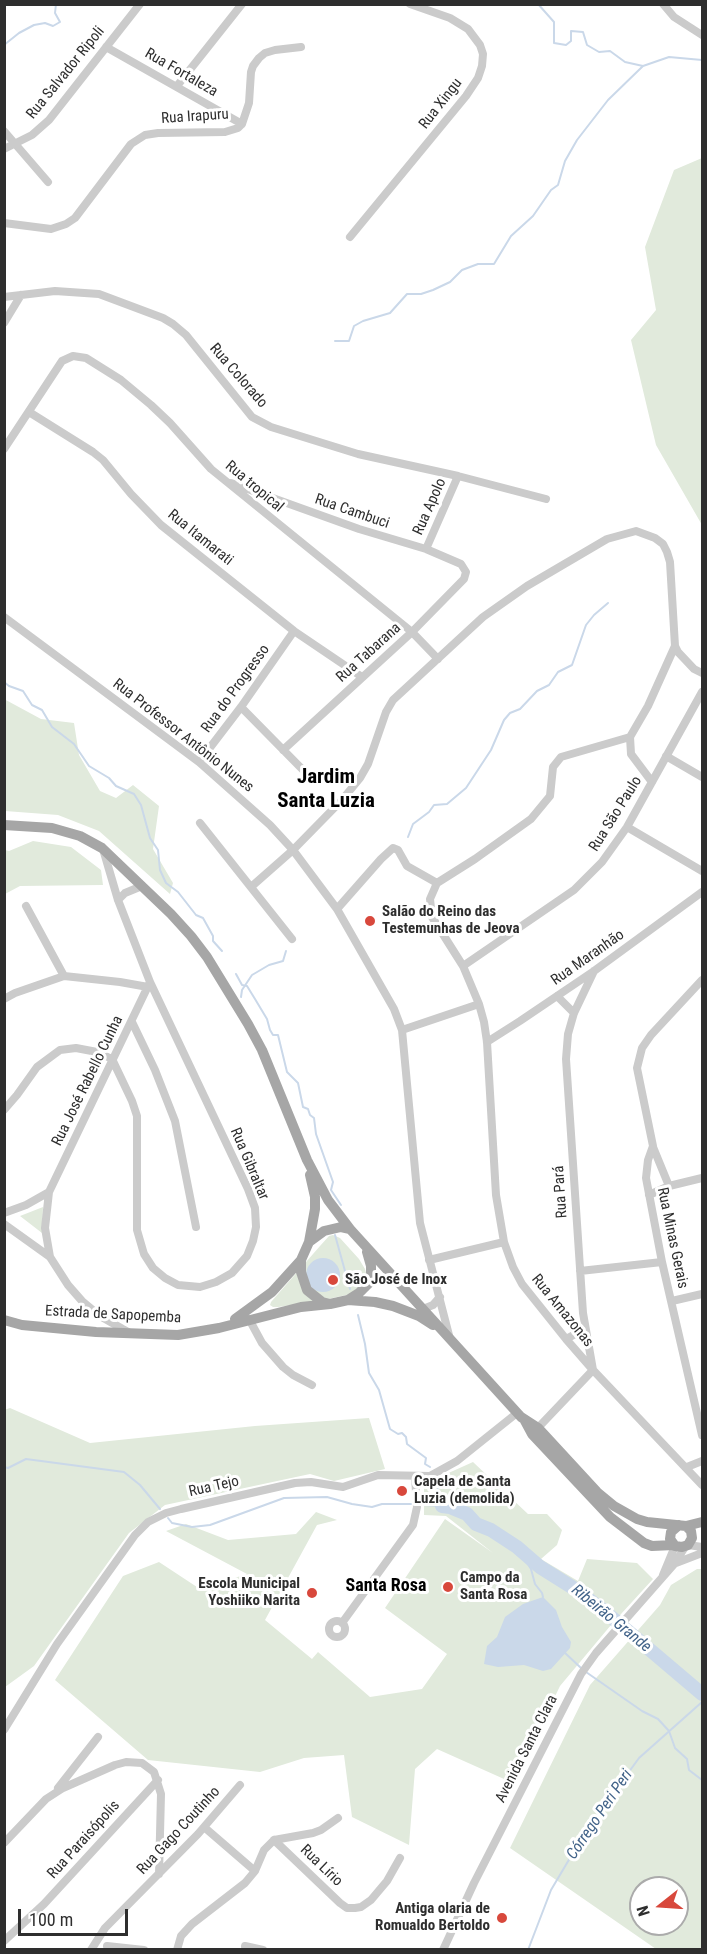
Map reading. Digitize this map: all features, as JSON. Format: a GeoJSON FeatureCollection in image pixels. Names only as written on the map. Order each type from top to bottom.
{"type":"FeatureCollection","features":[{"type":"Feature","properties":{"kind":"main road"},"geometry":{"type":"LineString","coordinates":[[4,825],[67,831],[102,848],[142,885],[191,936],[207,957],[248,1024],[262,1050],[307,1160],[328,1200],[350,1229],[521,1417],[597,1492],[626,1514],[647,1522],[682,1526],[692,1535],[682,1545]]}},
{"type":"Feature","properties":{"kind":"main road"},"geometry":{"type":"LineString","coordinates":[[219,1328],[259,1304],[282,1283],[301,1260],[309,1242],[315,1209],[315,1197],[307,1160]]}},
{"type":"Feature","properties":{"kind":"main road"},"geometry":{"type":"LineString","coordinates":[[309,1242],[324,1231],[341,1227],[350,1229]]}},
{"type":"Feature","properties":{"kind":"main road"},"geometry":{"type":"LineString","coordinates":[[348,1300],[365,1288],[371,1275],[366,1248]]}},
{"type":"Feature","properties":{"kind":"main road"},"geometry":{"type":"LineString","coordinates":[[301,1260],[301,1272],[307,1290],[322,1302],[330,1304]]}},
{"type":"Feature","properties":{"kind":"main road"},"geometry":{"type":"LineString","coordinates":[[219,1328],[301,1307],[348,1300],[393,1306],[419,1316],[448,1336]]}},
{"type":"Feature","properties":{"kind":"main road","name":"Estrada de Sapopemba"},"geometry":{"type":"LineString","coordinates":[[4,1320],[22,1325],[131,1334],[178,1335],[219,1328]]}},
{"type":"Feature","properties":{"kind":"main road"},"geometry":{"type":"LineString","coordinates":[[535,1431],[603,1511],[638,1540],[652,1546],[682,1545],[702,1538]]}},
{"type":"Feature","properties":{"kind":"main road"},"geometry":{"type":"LineString","coordinates":[[682,1545],[670,1539],[671,1532],[682,1526],[702,1522]]}},
{"type":"Feature","properties":{"kind":"street","name":"Rua Salvador Ripoli"},"geometry":{"type":"LineString","coordinates":[[4,149],[32,135],[49,120],[140,4]]}},
{"type":"Feature","properties":{"kind":"street"},"geometry":{"type":"LineString","coordinates":[[177,86],[242,4]]}},
{"type":"Feature","properties":{"kind":"street","name":"Rua Xingu"},"geometry":{"type":"LineString","coordinates":[[350,237],[466,96],[478,78],[482,66],[483,54],[480,45],[468,30],[450,18],[410,4]]}},
{"type":"Feature","properties":{"kind":"street"},"geometry":{"type":"LineString","coordinates":[[663,4],[674,17],[702,34]]}},
{"type":"Feature","properties":{"kind":"street","name":"Rua Fortaleza"},"geometry":{"type":"LineString","coordinates":[[106,46],[242,124]]}},
{"type":"Feature","properties":{"kind":"street","name":"Rua Irapuru"},"geometry":{"type":"LineString","coordinates":[[4,223],[51,229],[66,224],[75,218],[131,144],[145,135],[225,132],[242,124],[249,103],[253,66],[265,53],[301,47]]}},
{"type":"Feature","properties":{"kind":"street"},"geometry":{"type":"LineString","coordinates":[[4,131],[17,143],[48,182]]}},
{"type":"Feature","properties":{"kind":"street","name":"Rua Colorado"},"geometry":{"type":"LineString","coordinates":[[4,297],[68,290],[99,294],[163,318],[186,335],[247,411],[271,427],[358,454],[458,476],[546,499]]}},
{"type":"Feature","properties":{"kind":"street"},"geometry":{"type":"LineString","coordinates":[[4,323],[21,295]]}},
{"type":"Feature","properties":{"kind":"street","name":"Rua tropical"},"geometry":{"type":"LineString","coordinates":[[29,412],[62,361],[73,356],[86,358],[101,366],[151,405],[212,469],[412,632],[438,659]]}},
{"type":"Feature","properties":{"kind":"street"},"geometry":{"type":"LineString","coordinates":[[4,449],[29,412]]}},
{"type":"Feature","properties":{"kind":"street","name":"Rua Itamarati"},"geometry":{"type":"LineString","coordinates":[[29,412],[93,452],[103,460],[161,525],[294,631],[362,677]]}},
{"type":"Feature","properties":{"kind":"street","name":"Rua Apolo"},"geometry":{"type":"LineString","coordinates":[[426,549],[458,476]]}},
{"type":"Feature","properties":{"kind":"street","name":"Rua Cambuci"},"geometry":{"type":"LineString","coordinates":[[225,480],[359,529],[426,549],[461,564],[466,572]]}},
{"type":"Feature","properties":{"kind":"street"},"geometry":{"type":"LineString","coordinates":[[251,887],[293,850],[342,800],[360,778],[368,764],[386,712],[393,700],[483,617],[527,586],[607,538],[636,531],[655,538],[668,552],[675,646],[694,669],[702,673]]}},
{"type":"Feature","properties":{"kind":"street","name":"Rua Tabarana"},"geometry":{"type":"LineString","coordinates":[[283,750],[412,632],[464,579],[466,572]]}},
{"type":"Feature","properties":{"kind":"street","name":"Rua Professor Antônio Nunes"},"geometry":{"type":"LineString","coordinates":[[4,616],[199,762],[270,825],[293,850],[337,909],[394,1009],[402,1030],[417,1203],[448,1336]]}},
{"type":"Feature","properties":{"kind":"street","name":"Rua do Progresso"},"geometry":{"type":"LineString","coordinates":[[199,762],[294,631]]}},
{"type":"Feature","properties":{"kind":"street"},"geometry":{"type":"LineString","coordinates":[[652,782],[631,754],[630,736],[648,706],[675,646]]}},
{"type":"Feature","properties":{"kind":"street","name":"Rua São Paulo"},"geometry":{"type":"LineString","coordinates":[[463,966],[574,890],[602,862],[627,826],[701,697]]}},
{"type":"Feature","properties":{"kind":"street"},"geometry":{"type":"LineString","coordinates":[[241,707],[304,771]]}},
{"type":"Feature","properties":{"kind":"street"},"geometry":{"type":"LineString","coordinates":[[337,909],[381,858],[394,848],[398,850],[407,866],[436,883],[475,859],[531,819],[550,796],[553,767],[561,757],[630,736]]}},
{"type":"Feature","properties":{"kind":"street"},"geometry":{"type":"LineString","coordinates":[[666,756],[702,777]]}},
{"type":"Feature","properties":{"kind":"street"},"geometry":{"type":"LineString","coordinates":[[200,823],[292,939]]}},
{"type":"Feature","properties":{"kind":"street"},"geometry":{"type":"LineString","coordinates":[[627,826],[702,871]]}},
{"type":"Feature","properties":{"kind":"street","name":"Rua Gibraltar"},"geometry":{"type":"LineString","coordinates":[[102,848],[149,985],[248,1189],[255,1209],[256,1227],[247,1256],[232,1273],[216,1282],[200,1287],[178,1285],[153,1268],[144,1254],[139,1243],[136,1217],[137,1116],[112,1059]]}},
{"type":"Feature","properties":{"kind":"street","name":"Rua Amazonas"},"geometry":{"type":"LineString","coordinates":[[436,883],[430,899],[432,917],[463,966],[479,1004],[486,1042],[496,1195],[504,1242],[513,1267],[522,1284],[566,1339],[702,1485]]}},
{"type":"Feature","properties":{"kind":"street"},"geometry":{"type":"LineString","coordinates":[[118,900],[125,893],[142,885]]}},
{"type":"Feature","properties":{"kind":"street","name":"Rua Maranhão"},"geometry":{"type":"LineString","coordinates":[[486,1042],[594,971],[702,892]]}},
{"type":"Feature","properties":{"kind":"street"},"geometry":{"type":"LineString","coordinates":[[26,906],[64,976]]}},
{"type":"Feature","properties":{"kind":"street","name":"Rua Pará"},"geometry":{"type":"LineString","coordinates":[[593,1370],[585,1329],[566,1059],[568,1034],[574,1012],[594,971]]}},
{"type":"Feature","properties":{"kind":"street"},"geometry":{"type":"LineString","coordinates":[[4,999],[64,976],[149,985]]}},
{"type":"Feature","properties":{"kind":"street","name":"Rua Minas Gerais"},"geometry":{"type":"LineString","coordinates":[[669,1186],[653,1146],[638,1081],[638,1058],[651,1035],[702,980]]}},
{"type":"Feature","properties":{"kind":"street","name":"Rua José Rabello Cunha"},"geometry":{"type":"LineString","coordinates":[[50,1257],[45,1228],[49,1192],[149,985]]}},
{"type":"Feature","properties":{"kind":"street"},"geometry":{"type":"LineString","coordinates":[[557,996],[574,1012]]}},
{"type":"Feature","properties":{"kind":"street"},"geometry":{"type":"LineString","coordinates":[[402,1030],[479,1004]]}},
{"type":"Feature","properties":{"kind":"street"},"geometry":{"type":"LineString","coordinates":[[132,1022],[159,1078],[175,1121],[196,1227]]}},
{"type":"Feature","properties":{"kind":"street"},"geometry":{"type":"LineString","coordinates":[[4,1110],[38,1067],[60,1050],[82,1049],[97,1052],[112,1059]]}},
{"type":"Feature","properties":{"kind":"street","name":"Rua Minas Gerais"},"geometry":{"type":"LineString","coordinates":[[653,1146],[648,1160],[646,1178],[662,1262],[702,1435]]}},
{"type":"Feature","properties":{"kind":"street"},"geometry":{"type":"LineString","coordinates":[[649,1195],[669,1186],[702,1178]]}},
{"type":"Feature","properties":{"kind":"street"},"geometry":{"type":"LineString","coordinates":[[4,1213],[26,1205],[49,1192]]}},
{"type":"Feature","properties":{"kind":"street"},"geometry":{"type":"LineString","coordinates":[[4,1224],[50,1257],[68,1286],[82,1301],[100,1316],[131,1334]]}},
{"type":"Feature","properties":{"kind":"street"},"geometry":{"type":"LineString","coordinates":[[429,1260],[504,1242]]}},
{"type":"Feature","properties":{"kind":"street"},"geometry":{"type":"LineString","coordinates":[[580,1271],[662,1262]]}},
{"type":"Feature","properties":{"kind":"street"},"geometry":{"type":"LineString","coordinates":[[672,1301],[702,1294]]}},
{"type":"Feature","properties":{"kind":"street"},"geometry":{"type":"LineString","coordinates":[[423,1309],[433,1305],[440,1297]]}},
{"type":"Feature","properties":{"kind":"street"},"geometry":{"type":"LineString","coordinates":[[249,1319],[262,1343],[283,1367],[312,1385]]}},
{"type":"Feature","properties":{"kind":"street"},"geometry":{"type":"LineString","coordinates":[[566,1339],[585,1329]]}},
{"type":"Feature","properties":{"kind":"street"},"geometry":{"type":"LineString","coordinates":[[535,1431],[593,1370]]}},
{"type":"Feature","properties":{"kind":"street","name":"Rua Tejo"},"geometry":{"type":"LineString","coordinates":[[4,1730],[57,1644],[135,1535],[148,1522],[181,1509],[295,1483],[311,1482],[343,1487],[378,1475],[430,1476],[457,1461],[521,1417]]}},
{"type":"Feature","properties":{"kind":"street"},"geometry":{"type":"LineString","coordinates":[[687,1467],[702,1461]]}},
{"type":"Feature","properties":{"kind":"street"},"geometry":{"type":"LineString","coordinates":[[342,1623],[413,1525],[417,1507],[415,1477]]}},
{"type":"Feature","properties":{"kind":"street"},"geometry":{"type":"LineString","coordinates":[[682,1545],[702,1547]]}},
{"type":"Feature","properties":{"kind":"street","name":"Avenida Santa Clara"},"geometry":{"type":"LineString","coordinates":[[443,1950],[586,1665],[675,1563],[682,1545]]}},
{"type":"Feature","properties":{"kind":"street","name":"Avenida Santa Clara"},"geometry":{"type":"LineString","coordinates":[[662,1578],[682,1545]]}},
{"type":"Feature","properties":{"kind":"street"},"geometry":{"type":"LineString","coordinates":[[675,1563],[702,1553]]}},
{"type":"Feature","properties":{"kind":"street"},"geometry":{"type":"LineString","coordinates":[[54,1793],[98,1737]]}},
{"type":"Feature","properties":{"kind":"street"},"geometry":{"type":"LineString","coordinates":[[4,1843],[54,1793],[90,1774],[126,1762],[134,1762],[147,1766],[154,1773],[160,1788],[162,1803],[159,1874]]}},
{"type":"Feature","properties":{"kind":"street","name":"Rua Paraisópolis"},"geometry":{"type":"LineString","coordinates":[[4,1941],[44,1904],[158,1780]]}},
{"type":"Feature","properties":{"kind":"street","name":"Rua Gago Coutinho"},"geometry":{"type":"LineString","coordinates":[[91,1950],[105,1928],[204,1827],[240,1785]]}},
{"type":"Feature","properties":{"kind":"street"},"geometry":{"type":"LineString","coordinates":[[177,1950],[181,1936],[192,1924],[245,1883],[255,1871],[264,1850],[274,1840],[313,1833],[330,1825],[338,1818]]}},
{"type":"Feature","properties":{"kind":"street"},"geometry":{"type":"LineString","coordinates":[[204,1827],[255,1871]]}},
{"type":"Feature","properties":{"kind":"street","name":"Rua Lírio"},"geometry":{"type":"LineString","coordinates":[[274,1840],[347,1908],[361,1907],[371,1900],[387,1881],[400,1858]]}},
{"type":"Feature","properties":{"kind":"street"},"geometry":{"type":"LineString","coordinates":[[107,1946],[144,1950]]}},
{"type":"Feature","properties":{"kind":"street"},"geometry":{"type":"LineString","coordinates":[[245,1946],[263,1950]]}},
{"type":"Feature","properties":{"kind":"shaded area"},"geometry":{"type":"Polygon","coordinates":[[[702,158],[702,525],[656,445],[631,340],[656,310],[645,247],[674,170],[702,158]]]}},
{"type":"Feature","properties":{"kind":"shaded area"},"geometry":{"type":"Polygon","coordinates":[[[4,699],[41,719],[74,723],[79,755],[100,791],[116,798],[133,785],[159,806],[153,849],[173,883],[170,894],[99,831],[58,815],[5,811],[4,699]]]}},
{"type":"Feature","properties":{"kind":"shaded area"},"geometry":{"type":"Polygon","coordinates":[[[33,841],[71,847],[101,870],[103,885],[20,886],[5,894],[5,850],[9,851],[33,841]]]}},
{"type":"Feature","properties":{"kind":"shaded area"},"geometry":{"type":"Polygon","coordinates":[[[43,1207],[42,1233],[20,1216],[43,1207]]]}},
{"type":"Feature","properties":{"kind":"shaded area"},"geometry":{"type":"Polygon","coordinates":[[[329,1236],[340,1238],[359,1259],[367,1277],[365,1284],[355,1293],[319,1301],[278,1307],[270,1305],[329,1236]]]}},
{"type":"Feature","properties":{"kind":"shaded area"},"geometry":{"type":"Polygon","coordinates":[[[10,1408],[90,1443],[255,1426],[369,1418],[385,1469],[334,1481],[310,1474],[165,1505],[129,1533],[34,1666],[5,1687],[4,1410],[10,1408]]]}},
{"type":"Feature","properties":{"kind":"shaded area"},"geometry":{"type":"Polygon","coordinates":[[[473,1462],[528,1514],[547,1514],[562,1530],[557,1545],[541,1559],[578,1581],[587,1559],[637,1563],[653,1579],[560,1686],[513,1783],[437,1749],[415,1769],[409,1845],[352,1817],[344,1755],[304,1758],[260,1772],[148,1760],[55,1680],[123,1576],[159,1562],[200,1589],[247,1574],[166,1531],[186,1524],[228,1540],[296,1534],[316,1512],[337,1520],[317,1525],[265,1620],[312,1659],[318,1652],[370,1697],[422,1689],[447,1654],[385,1608],[445,1519],[493,1553],[446,1516],[424,1515],[424,1484],[473,1462]]]}},
{"type":"Feature","properties":{"kind":"shaded area"},"geometry":{"type":"Polygon","coordinates":[[[697,1569],[702,1569],[702,1949],[656,1949],[637,1936],[689,1936],[689,1876],[629,1876],[629,1930],[510,1848],[590,1685],[660,1605],[671,1585],[697,1569]]]}},
{"type":"Feature","properties":{"kind":"water"},"geometry":{"type":"Polygon","coordinates":[[[323,1258],[335,1263],[340,1275],[335,1287],[323,1292],[311,1287],[306,1275],[311,1263],[323,1258]]]}},
{"type":"Feature","properties":{"kind":"water"},"geometry":{"type":"Polygon","coordinates":[[[543,1597],[556,1610],[571,1642],[570,1648],[551,1669],[543,1671],[524,1665],[498,1667],[484,1664],[487,1646],[497,1637],[505,1617],[523,1604],[543,1597]]]}},
{"type":"Feature","properties":{"kind":"waterway"},"geometry":{"type":"LineString","coordinates":[[4,45],[34,25],[45,23],[53,26],[60,22],[55,13],[56,4]]}},
{"type":"Feature","properties":{"kind":"waterway"},"geometry":{"type":"LineString","coordinates":[[538,4],[554,22],[554,43],[566,45],[571,41],[571,31],[583,32],[587,45],[599,52],[610,51],[625,62],[643,66],[669,57],[702,60]]}},
{"type":"Feature","properties":{"kind":"waterway"},"geometry":{"type":"LineString","coordinates":[[335,341],[349,341],[354,326],[390,313],[407,294],[421,294],[433,290],[450,282],[462,270],[478,264],[494,264],[511,236],[533,216],[551,190],[558,185],[565,161],[577,140],[608,100],[643,66]]}},
{"type":"Feature","properties":{"kind":"waterway"},"geometry":{"type":"LineString","coordinates":[[408,837],[413,824],[429,812],[434,805],[447,804],[466,788],[491,750],[504,720],[510,713],[520,709],[537,691],[549,685],[558,672],[572,665],[586,625],[608,603]]}},
{"type":"Feature","properties":{"kind":"waterway"},"geometry":{"type":"LineString","coordinates":[[4,682],[23,691],[32,705],[42,710],[52,727],[74,744],[89,766],[109,778],[116,786],[134,794],[141,805],[150,838],[158,850],[160,870],[166,883],[178,892],[196,915],[203,918],[213,936],[213,941],[222,951]]}},
{"type":"Feature","properties":{"kind":"waterway"},"geometry":{"type":"LineString","coordinates":[[241,997],[242,990],[252,975],[269,965],[283,961],[286,951]]}},
{"type":"Feature","properties":{"kind":"waterway"},"geometry":{"type":"LineString","coordinates":[[236,974],[242,985],[247,986],[255,999],[273,1035],[278,1035],[287,1072],[298,1083],[303,1107],[308,1109],[314,1118],[316,1134],[333,1182],[331,1190],[341,1205]]}},
{"type":"Feature","properties":{"kind":"waterway","name":"Ribeirão Grande"},"geometry":{"type":"LineString","coordinates":[[335,1235],[350,1289]]}},
{"type":"Feature","properties":{"kind":"waterway"},"geometry":{"type":"LineString","coordinates":[[358,1315],[369,1373],[379,1390],[390,1429],[398,1434],[402,1433],[406,1437],[407,1444],[426,1458],[425,1464],[430,1467]]}},
{"type":"Feature","properties":{"kind":"waterway","name":"Ribeirão Grande"},"geometry":{"type":"LineString","coordinates":[[4,1467],[8,1468],[26,1459],[124,1472],[140,1485],[160,1509]]}},
{"type":"Feature","properties":{"kind":"waterway"},"geometry":{"type":"LineString","coordinates":[[438,1488],[437,1497],[442,1506]]}},
{"type":"Feature","properties":{"kind":"waterway","name":"Ribeirão Grande"},"geometry":{"type":"LineString","coordinates":[[168,1518],[172,1523],[192,1527],[210,1525],[284,1498],[327,1497],[372,1507],[382,1504],[411,1504]]}},
{"type":"Feature","properties":{"kind":"waterway"},"geometry":{"type":"LineString","coordinates":[[424,1505],[442,1506]]}},
{"type":"Feature","properties":{"kind":"waterway","name":"Ribeirão Grande"},"geometry":{"type":"LineString","coordinates":[[442,1506],[467,1514],[476,1524],[491,1530],[517,1547],[540,1567],[603,1610],[702,1694]]}},
{"type":"Feature","properties":{"kind":"waterway","name":"Ribeirão Grande"},"geometry":{"type":"LineString","coordinates":[[517,1547],[531,1569],[535,1584],[543,1597]]}},
{"type":"Feature","properties":{"kind":"waterway"},"geometry":{"type":"LineString","coordinates":[[564,1652],[581,1668]]}},
{"type":"Feature","properties":{"kind":"waterway"},"geometry":{"type":"LineString","coordinates":[[586,1672],[642,1711],[658,1719],[669,1731],[675,1748],[687,1759],[689,1770],[702,1780]]}},
{"type":"Feature","properties":{"kind":"waterway","name":"Córrego Peri Peri"},"geometry":{"type":"LineString","coordinates":[[528,1950],[551,1890],[586,1831],[639,1758],[702,1702]]}},
{"type":"Feature","properties":{"kind":"place","name":"Salão do Reino das Testemunhas de Jeova"},"geometry":{"type":"Point","coordinates":[370,921]}},
{"type":"Feature","properties":{"kind":"place","name":"São José de Inox"},"geometry":{"type":"Point","coordinates":[333,1280]}},
{"type":"Feature","properties":{"kind":"place","name":"Capela de Santa Luzia (demolida)"},"geometry":{"type":"Point","coordinates":[402,1491]}},
{"type":"Feature","properties":{"kind":"place","name":"Campo da Santa Rosa"},"geometry":{"type":"Point","coordinates":[448,1587]}},
{"type":"Feature","properties":{"kind":"place","name":"Escola Municipal Yoshiiko Narita"},"geometry":{"type":"Point","coordinates":[312,1593]}},
{"type":"Feature","properties":{"kind":"place","name":"Antiga olaria de Romualdo Bertoldo"},"geometry":{"type":"Point","coordinates":[502,1918]}},
{"type":"Feature","properties":{"kind":"district","name":"Jardim Santa Luzia"},"geometry":{"type":"Point","coordinates":[326,790]}},
{"type":"Feature","properties":{"kind":"district","name":"Santa Rosa"},"geometry":{"type":"Point","coordinates":[386,1586]}}]}
